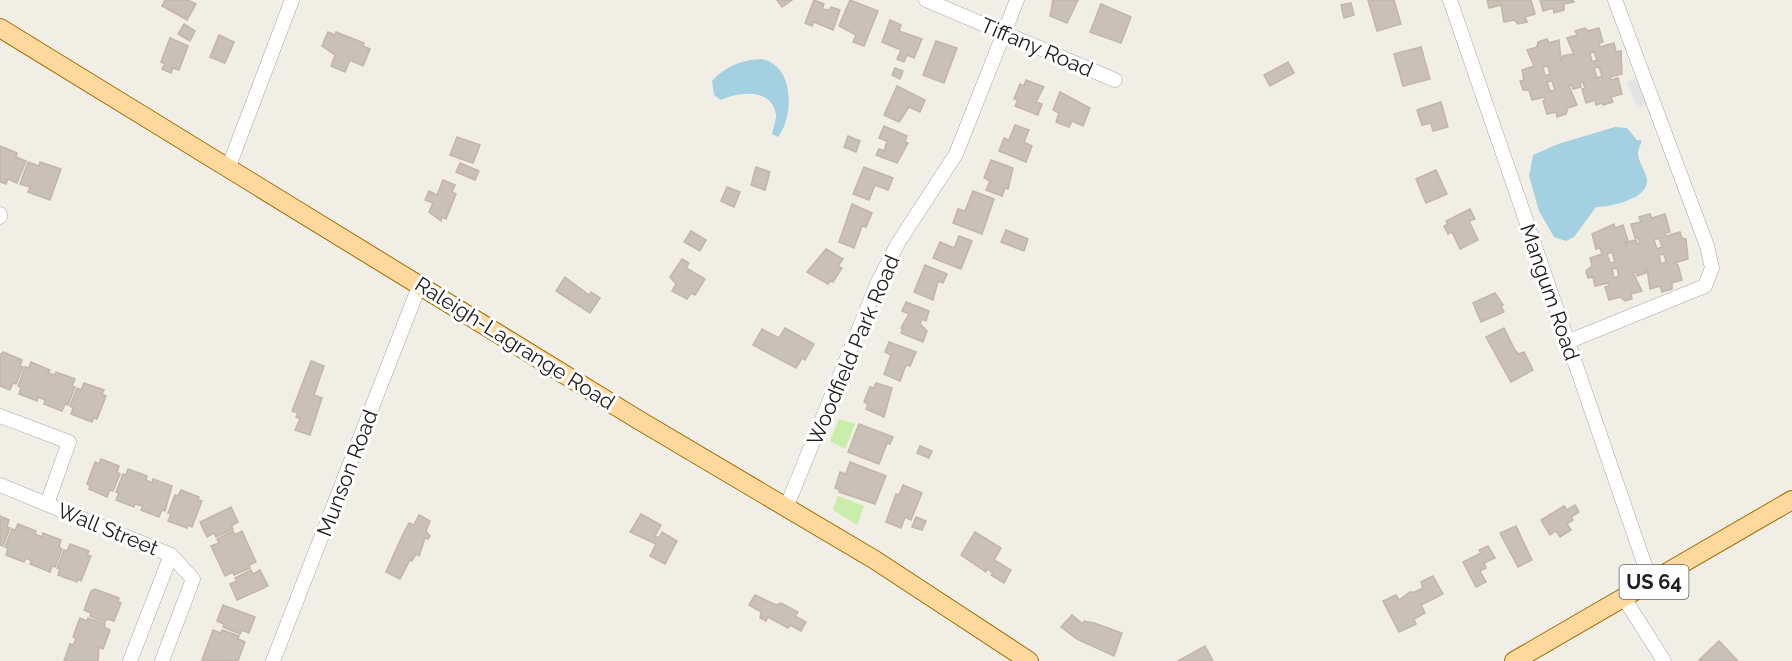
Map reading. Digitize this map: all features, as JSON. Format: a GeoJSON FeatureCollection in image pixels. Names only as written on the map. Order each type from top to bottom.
{"type":"FeatureCollection","features":[{"type":"Feature","properties":{"kind":"main road","name":"Raleigh-Lagrange Road"},"geometry":{"type":"LineString","coordinates":[[0,28],[786,508],[875,560],[1029,661]]}},
{"type":"Feature","properties":{"kind":"main road","name":"US 64"},"geometry":{"type":"LineString","coordinates":[[1514,661],[1792,500]]}},
{"type":"Feature","properties":{"kind":"street"},"geometry":{"type":"LineString","coordinates":[[229,166],[292,0]]}},
{"type":"Feature","properties":{"kind":"street","name":"Tiffany Road"},"geometry":{"type":"LineString","coordinates":[[926,0],[1115,80]]}},
{"type":"Feature","properties":{"kind":"street","name":"Woodfield Park Road"},"geometry":{"type":"LineString","coordinates":[[786,508],[878,282],[898,243],[956,154],[1017,0]]}},
{"type":"Feature","properties":{"kind":"street","name":"Mangum Road"},"geometry":{"type":"LineString","coordinates":[[1450,0],[1652,583]]}},
{"type":"Feature","properties":{"kind":"street"},"geometry":{"type":"LineString","coordinates":[[1567,342],[1705,286],[1712,268],[1707,246],[1615,0]]}},
{"type":"Feature","properties":{"kind":"street","name":"Munson Road"},"geometry":{"type":"LineString","coordinates":[[273,661],[420,284]]}},
{"type":"Feature","properties":{"kind":"street"},"geometry":{"type":"LineString","coordinates":[[0,416],[69,442],[47,504]]}},
{"type":"Feature","properties":{"kind":"street","name":"Wall Street"},"geometry":{"type":"LineString","coordinates":[[0,485],[171,555],[193,579],[162,661]]}},
{"type":"Feature","properties":{"kind":"street"},"geometry":{"type":"LineString","coordinates":[[130,661],[171,555]]}},
{"type":"Feature","properties":{"kind":"street"},"geometry":{"type":"LineString","coordinates":[[1624,598],[1664,661]]}},
{"type":"Feature","properties":{"kind":"green space"},"geometry":{"type":"Polygon","coordinates":[[[839,419],[855,424],[845,449],[830,441],[839,419]]]}},
{"type":"Feature","properties":{"kind":"green space"},"geometry":{"type":"Polygon","coordinates":[[[838,496],[864,506],[857,525],[833,510],[838,496]]]}},
{"type":"Feature","properties":{"kind":"shaded area"},"geometry":{"type":"Polygon","coordinates":[[[1638,78],[1648,104],[1637,108],[1627,82],[1638,78]]]}},
{"type":"Feature","properties":{"kind":"water"},"geometry":{"type":"Polygon","coordinates":[[[760,59],[780,70],[788,91],[787,116],[778,137],[772,134],[776,115],[768,100],[753,94],[736,95],[721,100],[714,95],[712,81],[722,72],[733,65],[760,59]]]}},
{"type":"Feature","properties":{"kind":"water"},"geometry":{"type":"Polygon","coordinates":[[[1615,127],[1627,128],[1637,140],[1641,140],[1638,156],[1647,180],[1646,187],[1627,201],[1596,207],[1574,237],[1566,241],[1554,237],[1539,211],[1529,176],[1533,155],[1558,144],[1615,127]]]}},
{"type":"Feature","properties":{"kind":"building"},"geometry":{"type":"Polygon","coordinates":[[[165,0],[188,0],[196,4],[187,20],[162,6],[165,0]]]}},
{"type":"Feature","properties":{"kind":"building"},"geometry":{"type":"Polygon","coordinates":[[[777,0],[792,0],[782,7],[777,0]]]}},
{"type":"Feature","properties":{"kind":"building"},"geometry":{"type":"Polygon","coordinates":[[[814,0],[824,4],[822,9],[830,10],[831,7],[840,10],[833,30],[814,22],[812,26],[805,23],[814,0]]]}},
{"type":"Feature","properties":{"kind":"building"},"geometry":{"type":"Polygon","coordinates":[[[850,0],[878,11],[864,46],[853,42],[856,35],[839,26],[850,0]]]}},
{"type":"Feature","properties":{"kind":"building"},"geometry":{"type":"Polygon","coordinates":[[[1053,0],[1078,0],[1067,23],[1050,16],[1053,0]]]}},
{"type":"Feature","properties":{"kind":"building"},"geometry":{"type":"Polygon","coordinates":[[[1368,0],[1394,0],[1401,24],[1377,31],[1368,0]]]}},
{"type":"Feature","properties":{"kind":"building"},"geometry":{"type":"Polygon","coordinates":[[[1487,0],[1531,0],[1535,14],[1525,17],[1527,22],[1518,24],[1514,20],[1504,22],[1501,5],[1489,8],[1487,0]]]}},
{"type":"Feature","properties":{"kind":"building"},"geometry":{"type":"Polygon","coordinates":[[[1540,0],[1573,0],[1574,2],[1564,4],[1564,10],[1554,13],[1553,8],[1543,11],[1540,0]]]}},
{"type":"Feature","properties":{"kind":"building"},"geometry":{"type":"Polygon","coordinates":[[[1351,3],[1354,15],[1344,18],[1341,5],[1351,3]]]}},
{"type":"Feature","properties":{"kind":"building"},"geometry":{"type":"Polygon","coordinates":[[[1101,4],[1131,17],[1121,43],[1090,32],[1101,4]]]}},
{"type":"Feature","properties":{"kind":"building"},"geometry":{"type":"Polygon","coordinates":[[[890,20],[901,25],[899,31],[922,39],[914,58],[907,55],[904,62],[897,59],[901,50],[882,42],[890,20]]]}},
{"type":"Feature","properties":{"kind":"building"},"geometry":{"type":"Polygon","coordinates":[[[184,24],[195,31],[190,41],[178,34],[184,24]]]}},
{"type":"Feature","properties":{"kind":"building"},"geometry":{"type":"Polygon","coordinates":[[[1599,28],[1603,42],[1599,43],[1600,47],[1614,43],[1616,52],[1621,51],[1622,74],[1610,77],[1611,80],[1618,78],[1622,94],[1611,97],[1613,102],[1596,105],[1595,100],[1586,103],[1582,89],[1585,88],[1583,82],[1580,83],[1581,87],[1573,89],[1572,85],[1569,86],[1577,105],[1568,108],[1566,114],[1557,117],[1556,112],[1547,114],[1543,101],[1545,97],[1532,100],[1529,90],[1523,90],[1520,81],[1524,80],[1522,70],[1534,66],[1527,50],[1537,47],[1538,42],[1547,39],[1549,43],[1559,40],[1561,61],[1563,56],[1572,54],[1575,57],[1567,38],[1577,35],[1575,31],[1599,28]],[[1594,52],[1590,53],[1592,62],[1597,60],[1594,52]],[[1548,66],[1543,67],[1545,76],[1550,74],[1548,66]],[[1599,67],[1594,68],[1597,78],[1602,76],[1599,67]],[[1552,81],[1547,82],[1550,91],[1555,90],[1552,81]]]}},
{"type":"Feature","properties":{"kind":"building"},"geometry":{"type":"Polygon","coordinates":[[[328,32],[335,35],[336,32],[364,43],[363,46],[370,49],[363,66],[350,60],[345,72],[331,66],[335,55],[322,46],[328,32]]]}},
{"type":"Feature","properties":{"kind":"building"},"geometry":{"type":"Polygon","coordinates":[[[219,35],[234,42],[225,63],[210,57],[219,35]]]}},
{"type":"Feature","properties":{"kind":"building"},"geometry":{"type":"Polygon","coordinates":[[[170,38],[188,46],[179,70],[173,68],[171,73],[162,69],[165,64],[161,62],[170,38]]]}},
{"type":"Feature","properties":{"kind":"building"},"geometry":{"type":"Polygon","coordinates":[[[936,41],[957,48],[944,83],[923,75],[936,41]]]}},
{"type":"Feature","properties":{"kind":"building"},"geometry":{"type":"Polygon","coordinates":[[[1421,47],[1430,79],[1403,86],[1394,54],[1421,47]]]}},
{"type":"Feature","properties":{"kind":"building"},"geometry":{"type":"Polygon","coordinates":[[[1288,62],[1294,73],[1270,86],[1264,75],[1288,62]]]}},
{"type":"Feature","properties":{"kind":"building"},"geometry":{"type":"Polygon","coordinates":[[[895,68],[903,71],[900,79],[892,75],[895,68]]]}},
{"type":"Feature","properties":{"kind":"building"},"geometry":{"type":"Polygon","coordinates":[[[1026,80],[1044,87],[1036,102],[1042,104],[1038,115],[1015,106],[1018,100],[1014,99],[1020,84],[1024,86],[1026,80]]]}},
{"type":"Feature","properties":{"kind":"building"},"geometry":{"type":"Polygon","coordinates":[[[897,86],[925,100],[920,112],[909,107],[899,122],[884,115],[897,86]]]}},
{"type":"Feature","properties":{"kind":"building"},"geometry":{"type":"Polygon","coordinates":[[[1060,92],[1090,108],[1083,126],[1072,121],[1069,127],[1056,122],[1059,113],[1053,110],[1060,92]]]}},
{"type":"Feature","properties":{"kind":"building"},"geometry":{"type":"Polygon","coordinates":[[[1441,102],[1448,127],[1433,131],[1431,123],[1422,125],[1417,110],[1441,102]]]}},
{"type":"Feature","properties":{"kind":"building"},"geometry":{"type":"Polygon","coordinates":[[[1015,125],[1029,130],[1024,142],[1032,146],[1026,162],[999,151],[1004,138],[1009,140],[1015,125]]]}},
{"type":"Feature","properties":{"kind":"building"},"geometry":{"type":"Polygon","coordinates":[[[884,126],[907,136],[905,142],[908,143],[897,163],[876,155],[879,149],[884,151],[887,141],[879,138],[884,126]]]}},
{"type":"Feature","properties":{"kind":"building"},"geometry":{"type":"Polygon","coordinates":[[[848,136],[860,141],[856,152],[844,147],[848,136]]]}},
{"type":"Feature","properties":{"kind":"building"},"geometry":{"type":"Polygon","coordinates":[[[457,137],[480,145],[473,163],[450,155],[457,137]]]}},
{"type":"Feature","properties":{"kind":"building"},"geometry":{"type":"Polygon","coordinates":[[[0,146],[17,153],[16,157],[26,161],[17,183],[8,179],[6,184],[0,182],[0,146]]]}},
{"type":"Feature","properties":{"kind":"building"},"geometry":{"type":"Polygon","coordinates":[[[991,160],[1013,168],[1008,189],[1005,188],[1002,196],[986,190],[990,181],[984,178],[991,160]]]}},
{"type":"Feature","properties":{"kind":"building"},"geometry":{"type":"Polygon","coordinates":[[[28,162],[39,166],[40,162],[61,169],[50,200],[28,192],[30,187],[20,184],[28,162]]]}},
{"type":"Feature","properties":{"kind":"building"},"geometry":{"type":"Polygon","coordinates":[[[460,163],[479,171],[475,180],[456,172],[460,163]]]}},
{"type":"Feature","properties":{"kind":"building"},"geometry":{"type":"Polygon","coordinates":[[[756,167],[770,172],[765,190],[751,185],[756,167]]]}},
{"type":"Feature","properties":{"kind":"building"},"geometry":{"type":"Polygon","coordinates":[[[864,167],[893,178],[888,190],[875,185],[869,200],[853,194],[864,167]]]}},
{"type":"Feature","properties":{"kind":"building"},"geometry":{"type":"Polygon","coordinates":[[[1436,170],[1447,194],[1426,203],[1416,179],[1436,170]]]}},
{"type":"Feature","properties":{"kind":"building"},"geometry":{"type":"Polygon","coordinates":[[[443,180],[455,185],[452,192],[456,194],[446,219],[442,217],[441,221],[429,212],[433,203],[425,200],[429,191],[437,195],[443,180]]]}},
{"type":"Feature","properties":{"kind":"building"},"geometry":{"type":"Polygon","coordinates":[[[727,187],[740,192],[734,207],[721,201],[727,187]]]}},
{"type":"Feature","properties":{"kind":"building"},"geometry":{"type":"Polygon","coordinates":[[[973,191],[994,199],[982,234],[953,223],[958,209],[965,211],[973,191]]]}},
{"type":"Feature","properties":{"kind":"building"},"geometry":{"type":"Polygon","coordinates":[[[852,204],[872,213],[866,227],[862,226],[854,248],[839,242],[852,204]]]}},
{"type":"Feature","properties":{"kind":"building"},"geometry":{"type":"Polygon","coordinates":[[[1470,209],[1475,219],[1469,221],[1478,240],[1460,249],[1452,232],[1448,234],[1444,226],[1448,224],[1446,221],[1470,209]]]}},
{"type":"Feature","properties":{"kind":"building"},"geometry":{"type":"Polygon","coordinates":[[[1650,214],[1652,218],[1665,214],[1670,232],[1665,233],[1666,236],[1680,232],[1682,238],[1686,239],[1688,259],[1674,263],[1678,265],[1682,280],[1672,283],[1672,289],[1662,292],[1660,286],[1650,289],[1647,269],[1645,269],[1646,273],[1637,276],[1636,272],[1633,273],[1642,291],[1631,294],[1632,299],[1625,301],[1620,297],[1609,300],[1605,287],[1609,286],[1608,283],[1595,286],[1593,277],[1588,278],[1586,271],[1592,266],[1590,258],[1602,254],[1600,248],[1596,249],[1592,234],[1614,224],[1615,228],[1623,225],[1628,241],[1625,242],[1626,247],[1627,242],[1636,240],[1637,244],[1640,243],[1638,238],[1635,238],[1631,224],[1641,222],[1639,217],[1650,214]],[[1659,238],[1654,240],[1657,249],[1662,247],[1659,238]],[[1612,252],[1607,254],[1610,263],[1615,262],[1612,252]],[[1664,254],[1659,255],[1661,264],[1666,262],[1664,254]],[[1617,268],[1612,269],[1614,278],[1619,276],[1617,268]]]}},
{"type":"Feature","properties":{"kind":"building"},"geometry":{"type":"Polygon","coordinates":[[[1006,230],[1028,239],[1024,251],[1001,242],[1006,230]]]}},
{"type":"Feature","properties":{"kind":"building"},"geometry":{"type":"Polygon","coordinates":[[[691,231],[706,240],[700,251],[684,242],[691,231]]]}},
{"type":"Feature","properties":{"kind":"building"},"geometry":{"type":"Polygon","coordinates":[[[959,236],[972,241],[961,269],[933,258],[940,242],[954,248],[959,236]]]}},
{"type":"Feature","properties":{"kind":"building"},"geometry":{"type":"Polygon","coordinates":[[[826,249],[843,259],[838,266],[842,268],[833,282],[830,281],[828,284],[807,272],[826,249]]]}},
{"type":"Feature","properties":{"kind":"building"},"geometry":{"type":"Polygon","coordinates":[[[682,259],[689,263],[686,268],[705,279],[695,295],[691,293],[687,299],[672,291],[676,284],[670,277],[682,259]]]}},
{"type":"Feature","properties":{"kind":"building"},"geometry":{"type":"Polygon","coordinates":[[[925,265],[947,274],[943,283],[938,281],[933,300],[914,292],[925,265]]]}},
{"type":"Feature","properties":{"kind":"building"},"geometry":{"type":"Polygon","coordinates":[[[565,277],[589,295],[591,292],[600,298],[590,313],[556,291],[565,277]]]}},
{"type":"Feature","properties":{"kind":"building"},"geometry":{"type":"Polygon","coordinates":[[[1495,293],[1503,305],[1501,306],[1504,312],[1481,322],[1473,303],[1495,293]]]}},
{"type":"Feature","properties":{"kind":"building"},"geometry":{"type":"Polygon","coordinates":[[[906,302],[929,311],[926,321],[922,319],[920,324],[927,331],[923,342],[901,333],[903,328],[901,328],[909,314],[902,311],[906,302]]]}},
{"type":"Feature","properties":{"kind":"building"},"geometry":{"type":"Polygon","coordinates":[[[785,328],[814,344],[805,360],[802,358],[796,368],[753,345],[762,329],[779,338],[785,328]]]}},
{"type":"Feature","properties":{"kind":"building"},"geometry":{"type":"Polygon","coordinates":[[[1504,328],[1515,350],[1519,354],[1524,352],[1533,370],[1511,382],[1486,337],[1504,328]]]}},
{"type":"Feature","properties":{"kind":"building"},"geometry":{"type":"Polygon","coordinates":[[[889,342],[916,352],[910,366],[906,365],[900,381],[884,374],[891,355],[885,352],[889,342]]]}},
{"type":"Feature","properties":{"kind":"building"},"geometry":{"type":"Polygon","coordinates":[[[3,352],[22,360],[20,366],[23,367],[16,384],[13,383],[10,390],[0,386],[0,355],[3,352]]]}},
{"type":"Feature","properties":{"kind":"building"},"geometry":{"type":"Polygon","coordinates":[[[311,361],[324,366],[314,395],[322,398],[310,435],[295,430],[300,419],[296,417],[298,413],[292,411],[311,361]]]}},
{"type":"Feature","properties":{"kind":"building"},"geometry":{"type":"Polygon","coordinates":[[[31,362],[50,370],[48,373],[55,375],[56,372],[75,379],[72,386],[75,387],[68,405],[65,404],[62,411],[44,404],[45,400],[38,397],[37,401],[19,394],[21,387],[18,386],[25,367],[29,368],[31,362]]]}},
{"type":"Feature","properties":{"kind":"building"},"geometry":{"type":"Polygon","coordinates":[[[84,383],[104,390],[102,394],[106,396],[97,419],[94,418],[92,422],[71,414],[73,408],[70,406],[77,388],[81,390],[84,383]]]}},
{"type":"Feature","properties":{"kind":"building"},"geometry":{"type":"Polygon","coordinates":[[[876,383],[892,388],[884,417],[866,409],[868,404],[864,402],[870,387],[874,388],[876,383]]]}},
{"type":"Feature","properties":{"kind":"building"},"geometry":{"type":"Polygon","coordinates":[[[859,424],[893,437],[890,444],[887,443],[879,464],[848,452],[859,424]]]}},
{"type":"Feature","properties":{"kind":"building"},"geometry":{"type":"Polygon","coordinates":[[[920,446],[932,451],[929,458],[917,453],[920,446]]]}},
{"type":"Feature","properties":{"kind":"building"},"geometry":{"type":"Polygon","coordinates":[[[101,459],[119,466],[117,472],[120,474],[113,491],[110,490],[107,497],[89,489],[90,486],[87,484],[95,462],[99,464],[101,459]]]}},
{"type":"Feature","properties":{"kind":"building"},"geometry":{"type":"Polygon","coordinates":[[[850,462],[886,476],[875,504],[839,492],[840,490],[835,488],[840,472],[846,474],[850,462]]]}},
{"type":"Feature","properties":{"kind":"building"},"geometry":{"type":"Polygon","coordinates":[[[128,469],[147,476],[146,480],[152,483],[153,479],[172,486],[165,511],[162,510],[159,517],[141,510],[143,506],[135,504],[134,507],[116,500],[119,493],[116,492],[123,474],[126,475],[128,469]]]}},
{"type":"Feature","properties":{"kind":"building"},"geometry":{"type":"Polygon","coordinates":[[[903,485],[922,493],[911,520],[905,517],[901,528],[886,522],[896,494],[899,495],[903,485]]]}},
{"type":"Feature","properties":{"kind":"building"},"geometry":{"type":"Polygon","coordinates":[[[181,490],[199,497],[198,500],[202,501],[192,527],[188,525],[187,528],[168,521],[171,514],[168,513],[175,495],[178,496],[181,490]]]}},
{"type":"Feature","properties":{"kind":"building"},"geometry":{"type":"Polygon","coordinates":[[[1575,505],[1579,512],[1571,517],[1573,520],[1567,524],[1571,530],[1560,537],[1556,531],[1550,535],[1541,520],[1564,506],[1567,510],[1575,505]]]}},
{"type":"Feature","properties":{"kind":"building"},"geometry":{"type":"Polygon","coordinates":[[[231,507],[238,522],[231,526],[233,529],[216,537],[214,533],[207,537],[200,522],[231,507]]]}},
{"type":"Feature","properties":{"kind":"building"},"geometry":{"type":"Polygon","coordinates":[[[641,514],[661,525],[655,536],[659,538],[662,532],[677,541],[665,564],[650,556],[656,544],[630,532],[641,514]]]}},
{"type":"Feature","properties":{"kind":"building"},"geometry":{"type":"Polygon","coordinates":[[[419,515],[430,521],[426,531],[430,536],[428,539],[425,538],[419,556],[416,554],[412,561],[410,560],[400,579],[386,572],[409,523],[414,525],[419,515]]]}},
{"type":"Feature","properties":{"kind":"building"},"geometry":{"type":"Polygon","coordinates":[[[0,516],[9,520],[7,527],[10,528],[3,546],[0,545],[0,516]]]}},
{"type":"Feature","properties":{"kind":"building"},"geometry":{"type":"Polygon","coordinates":[[[916,517],[926,521],[922,530],[912,527],[916,517]]]}},
{"type":"Feature","properties":{"kind":"building"},"geometry":{"type":"Polygon","coordinates":[[[18,524],[36,531],[35,534],[42,537],[43,533],[61,540],[59,547],[62,549],[55,567],[52,566],[50,572],[30,564],[32,561],[26,558],[24,562],[6,555],[8,548],[5,547],[12,529],[15,530],[18,524]]]}},
{"type":"Feature","properties":{"kind":"building"},"geometry":{"type":"Polygon","coordinates":[[[1516,526],[1532,560],[1518,567],[1500,533],[1516,526]]]}},
{"type":"Feature","properties":{"kind":"building"},"geometry":{"type":"Polygon","coordinates":[[[233,531],[235,535],[242,531],[256,562],[249,565],[250,568],[225,576],[211,546],[219,543],[217,539],[233,531]]]}},
{"type":"Feature","properties":{"kind":"building"},"geometry":{"type":"Polygon","coordinates":[[[975,532],[1001,548],[994,560],[1011,570],[1004,583],[991,575],[993,573],[987,569],[986,572],[961,555],[975,532]]]}},
{"type":"Feature","properties":{"kind":"building"},"geometry":{"type":"Polygon","coordinates":[[[70,544],[89,551],[87,555],[91,556],[81,581],[77,579],[77,582],[58,575],[60,569],[57,568],[64,550],[67,551],[70,544]]]}},
{"type":"Feature","properties":{"kind":"building"},"geometry":{"type":"Polygon","coordinates":[[[1488,546],[1495,558],[1484,563],[1486,568],[1480,571],[1486,582],[1476,587],[1463,562],[1481,553],[1479,550],[1488,546]]]}},
{"type":"Feature","properties":{"kind":"building"},"geometry":{"type":"Polygon","coordinates":[[[251,570],[253,574],[260,570],[268,586],[237,600],[230,584],[237,581],[235,578],[251,570]]]}},
{"type":"Feature","properties":{"kind":"building"},"geometry":{"type":"Polygon","coordinates":[[[1433,576],[1443,594],[1421,605],[1425,613],[1414,619],[1416,624],[1399,632],[1383,601],[1396,595],[1399,600],[1410,592],[1423,588],[1421,582],[1433,576]]]}},
{"type":"Feature","properties":{"kind":"building"},"geometry":{"type":"Polygon","coordinates":[[[95,589],[119,598],[118,602],[121,603],[114,621],[107,619],[105,622],[90,616],[91,613],[84,610],[91,591],[95,589]]]}},
{"type":"Feature","properties":{"kind":"building"},"geometry":{"type":"Polygon","coordinates":[[[755,595],[776,605],[781,603],[798,612],[795,616],[806,622],[801,631],[790,625],[788,628],[768,617],[766,621],[760,618],[761,612],[749,605],[755,595]]]}},
{"type":"Feature","properties":{"kind":"building"},"geometry":{"type":"Polygon","coordinates":[[[223,605],[255,617],[249,633],[242,630],[240,634],[223,627],[224,624],[217,621],[223,605]]]}},
{"type":"Feature","properties":{"kind":"building"},"geometry":{"type":"Polygon","coordinates":[[[1072,615],[1083,624],[1084,621],[1094,623],[1122,633],[1114,656],[1077,639],[1061,627],[1072,615]]]}},
{"type":"Feature","properties":{"kind":"building"},"geometry":{"type":"Polygon","coordinates":[[[80,618],[87,621],[88,618],[105,624],[104,627],[110,630],[103,649],[99,647],[98,661],[64,661],[70,644],[73,645],[76,639],[73,637],[80,618]]]}},
{"type":"Feature","properties":{"kind":"building"},"geometry":{"type":"Polygon","coordinates":[[[213,630],[221,633],[222,630],[239,636],[238,639],[245,642],[238,661],[202,660],[213,630]]]}},
{"type":"Feature","properties":{"kind":"building"},"geometry":{"type":"Polygon","coordinates":[[[1719,641],[1738,661],[1699,660],[1719,641]]]}},
{"type":"Feature","properties":{"kind":"building"},"geometry":{"type":"Polygon","coordinates":[[[1205,646],[1213,661],[1178,661],[1205,646]]]}}]}
